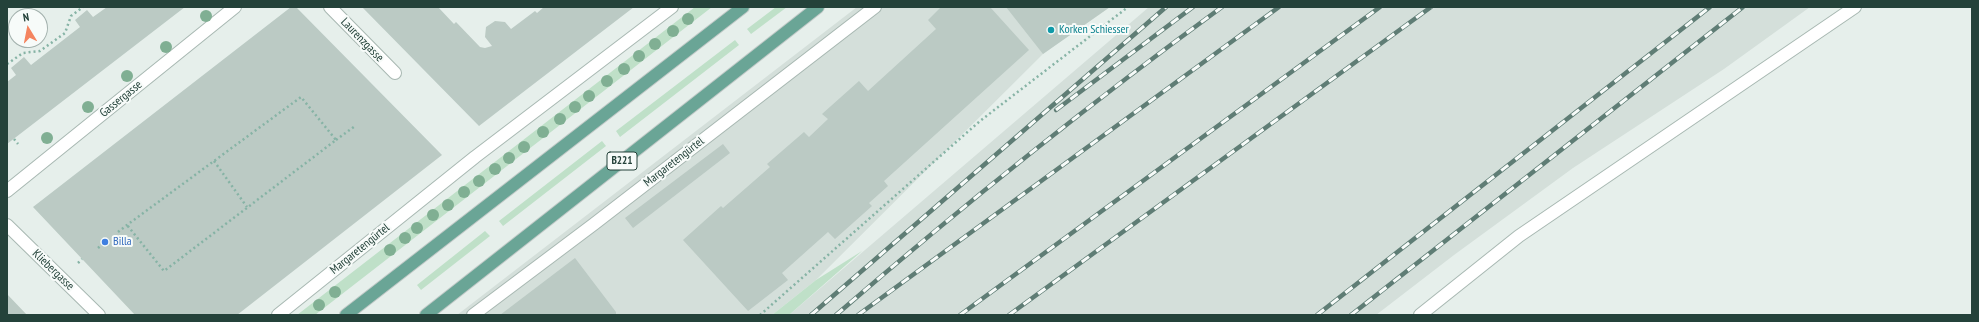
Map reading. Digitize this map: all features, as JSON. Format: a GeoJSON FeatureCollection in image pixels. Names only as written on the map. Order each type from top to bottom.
{"type":"FeatureCollection","features":[{"type":"Feature","properties":{"kind":"main road"},"geometry":{"type":"LineString","coordinates":[[346,315],[743,7]]}},
{"type":"Feature","properties":{"kind":"main road","name":"B221"},"geometry":{"type":"LineString","coordinates":[[426,315],[818,7]]}},
{"type":"Feature","properties":{"kind":"street","name":"Gassergasse"},"geometry":{"type":"LineString","coordinates":[[7,191],[235,7]]}},
{"type":"Feature","properties":{"kind":"street","name":"Laurenzgasse"},"geometry":{"type":"LineString","coordinates":[[330,7],[395,73]]}},
{"type":"Feature","properties":{"kind":"street","name":"Margaretengürtel"},"geometry":{"type":"LineString","coordinates":[[278,315],[475,157],[672,7]]}},
{"type":"Feature","properties":{"kind":"street","name":"Margaretengürtel"},"geometry":{"type":"LineString","coordinates":[[473,315],[594,224],[874,7]]}},
{"type":"Feature","properties":{"kind":"street"},"geometry":{"type":"LineString","coordinates":[[1420,315],[1519,236],[1855,7]]}},
{"type":"Feature","properties":{"kind":"street","name":"Kliebergasse"},"geometry":{"type":"LineString","coordinates":[[7,225],[98,315]]}},
{"type":"Feature","properties":{"kind":"path"},"geometry":{"type":"LineString","coordinates":[[7,64],[23,52],[40,51],[65,33],[70,16],[83,7]]}},
{"type":"Feature","properties":{"kind":"path"},"geometry":{"type":"LineString","coordinates":[[760,315],[980,121],[1128,7]]}},
{"type":"Feature","properties":{"kind":"path"},"geometry":{"type":"LineString","coordinates":[[118,232],[302,97],[336,140]]}},
{"type":"Feature","properties":{"kind":"path"},"geometry":{"type":"LineString","coordinates":[[127,225],[164,271],[355,126]]}},
{"type":"Feature","properties":{"kind":"path"},"geometry":{"type":"LineString","coordinates":[[14,138],[18,144]]}},
{"type":"Feature","properties":{"kind":"path"},"geometry":{"type":"LineString","coordinates":[[214,161],[247,207]]}},
{"type":"Feature","properties":{"kind":"path"},"geometry":{"type":"LineString","coordinates":[[98,248],[105,242]]}},
{"type":"Feature","properties":{"kind":"path"},"geometry":{"type":"LineString","coordinates":[[78,262],[82,259]]}},
{"type":"Feature","properties":{"kind":"shaded area"},"geometry":{"type":"Polygon","coordinates":[[[857,7],[1110,7],[1043,54],[816,280],[772,315],[457,315],[857,7]]]}},
{"type":"Feature","properties":{"kind":"shaded area"},"geometry":{"type":"Polygon","coordinates":[[[1149,7],[1810,7],[1724,69],[1573,168],[1454,255],[1376,315],[789,315],[1149,7]]]}},
{"type":"Feature","properties":{"kind":"green space"},"geometry":{"type":"Polygon","coordinates":[[[695,7],[712,7],[315,315],[297,315],[695,7]]]}},
{"type":"Feature","properties":{"kind":"green space"},"geometry":{"type":"Polygon","coordinates":[[[776,7],[787,7],[751,34],[747,29],[776,7]]]}},
{"type":"Feature","properties":{"kind":"green space"},"geometry":{"type":"Polygon","coordinates":[[[735,40],[739,45],[620,137],[616,131],[735,40]]]}},
{"type":"Feature","properties":{"kind":"green space"},"geometry":{"type":"Polygon","coordinates":[[[602,141],[606,146],[503,226],[499,221],[602,141]]]}},
{"type":"Feature","properties":{"kind":"green space"},"geometry":{"type":"Polygon","coordinates":[[[485,231],[490,236],[421,290],[417,285],[485,231]]]}},
{"type":"Feature","properties":{"kind":"green space"},"geometry":{"type":"Polygon","coordinates":[[[862,251],[789,315],[772,315],[816,280],[862,251]]]}},
{"type":"Feature","properties":{"kind":"building"},"geometry":{"type":"Polygon","coordinates":[[[107,7],[185,7],[7,144],[7,82],[16,75],[11,68],[24,57],[31,65],[80,27],[75,20],[87,10],[93,17],[107,7]]]}},
{"type":"Feature","properties":{"kind":"building"},"geometry":{"type":"Polygon","coordinates":[[[291,7],[296,7],[442,155],[237,315],[135,315],[33,207],[291,7]]]}},
{"type":"Feature","properties":{"kind":"building"},"geometry":{"type":"Polygon","coordinates":[[[362,7],[438,7],[454,24],[456,22],[480,47],[485,48],[492,46],[485,37],[486,27],[495,21],[505,22],[511,29],[535,11],[537,13],[544,7],[634,7],[479,126],[362,7]]]}},
{"type":"Feature","properties":{"kind":"building"},"geometry":{"type":"Polygon","coordinates":[[[941,7],[990,7],[1029,50],[884,181],[888,186],[869,203],[872,206],[835,239],[828,232],[782,273],[788,280],[748,311],[683,240],[721,206],[723,208],[770,167],[767,164],[804,132],[809,137],[828,119],[822,114],[859,81],[868,91],[936,29],[928,20],[941,7]]]}},
{"type":"Feature","properties":{"kind":"building","name":"Korken Schiesser"},"geometry":{"type":"Polygon","coordinates":[[[1006,7],[1110,7],[1043,54],[1006,7]]]}},
{"type":"Feature","properties":{"kind":"building"},"geometry":{"type":"Polygon","coordinates":[[[723,144],[730,153],[633,228],[625,218],[723,144]]]}},
{"type":"Feature","properties":{"kind":"building"},"geometry":{"type":"Polygon","coordinates":[[[575,258],[616,312],[616,315],[500,315],[575,258]]]}},
{"type":"Feature","properties":{"kind":"building"},"geometry":{"type":"Polygon","coordinates":[[[7,294],[27,315],[7,315],[7,294]]]}},
{"type":"Feature","properties":{"kind":"railway"},"geometry":{"type":"LineString","coordinates":[[811,315],[1166,7]]}},
{"type":"Feature","properties":{"kind":"railway"},"geometry":{"type":"LineString","coordinates":[[1056,110],[1193,7]]}},
{"type":"Feature","properties":{"kind":"railway"},"geometry":{"type":"LineString","coordinates":[[836,315],[930,235],[1026,157],[1123,81],[1222,7]]}},
{"type":"Feature","properties":{"kind":"railway"},"geometry":{"type":"LineString","coordinates":[[858,315],[1279,7]]}},
{"type":"Feature","properties":{"kind":"railway"},"geometry":{"type":"LineString","coordinates":[[960,315],[1380,7]]}},
{"type":"Feature","properties":{"kind":"railway"},"geometry":{"type":"LineString","coordinates":[[1009,315],[1431,7]]}},
{"type":"Feature","properties":{"kind":"railway"},"geometry":{"type":"LineString","coordinates":[[1317,315],[1710,7]]}},
{"type":"Feature","properties":{"kind":"railway"},"geometry":{"type":"LineString","coordinates":[[1351,315],[1743,7]]}},
{"type":"Feature","properties":{"kind":"place","name":"Korken Schiesser"},"geometry":{"type":"Point","coordinates":[1051,30]}},
{"type":"Feature","properties":{"kind":"place","name":"Billa"},"geometry":{"type":"Point","coordinates":[105,242]}}]}
